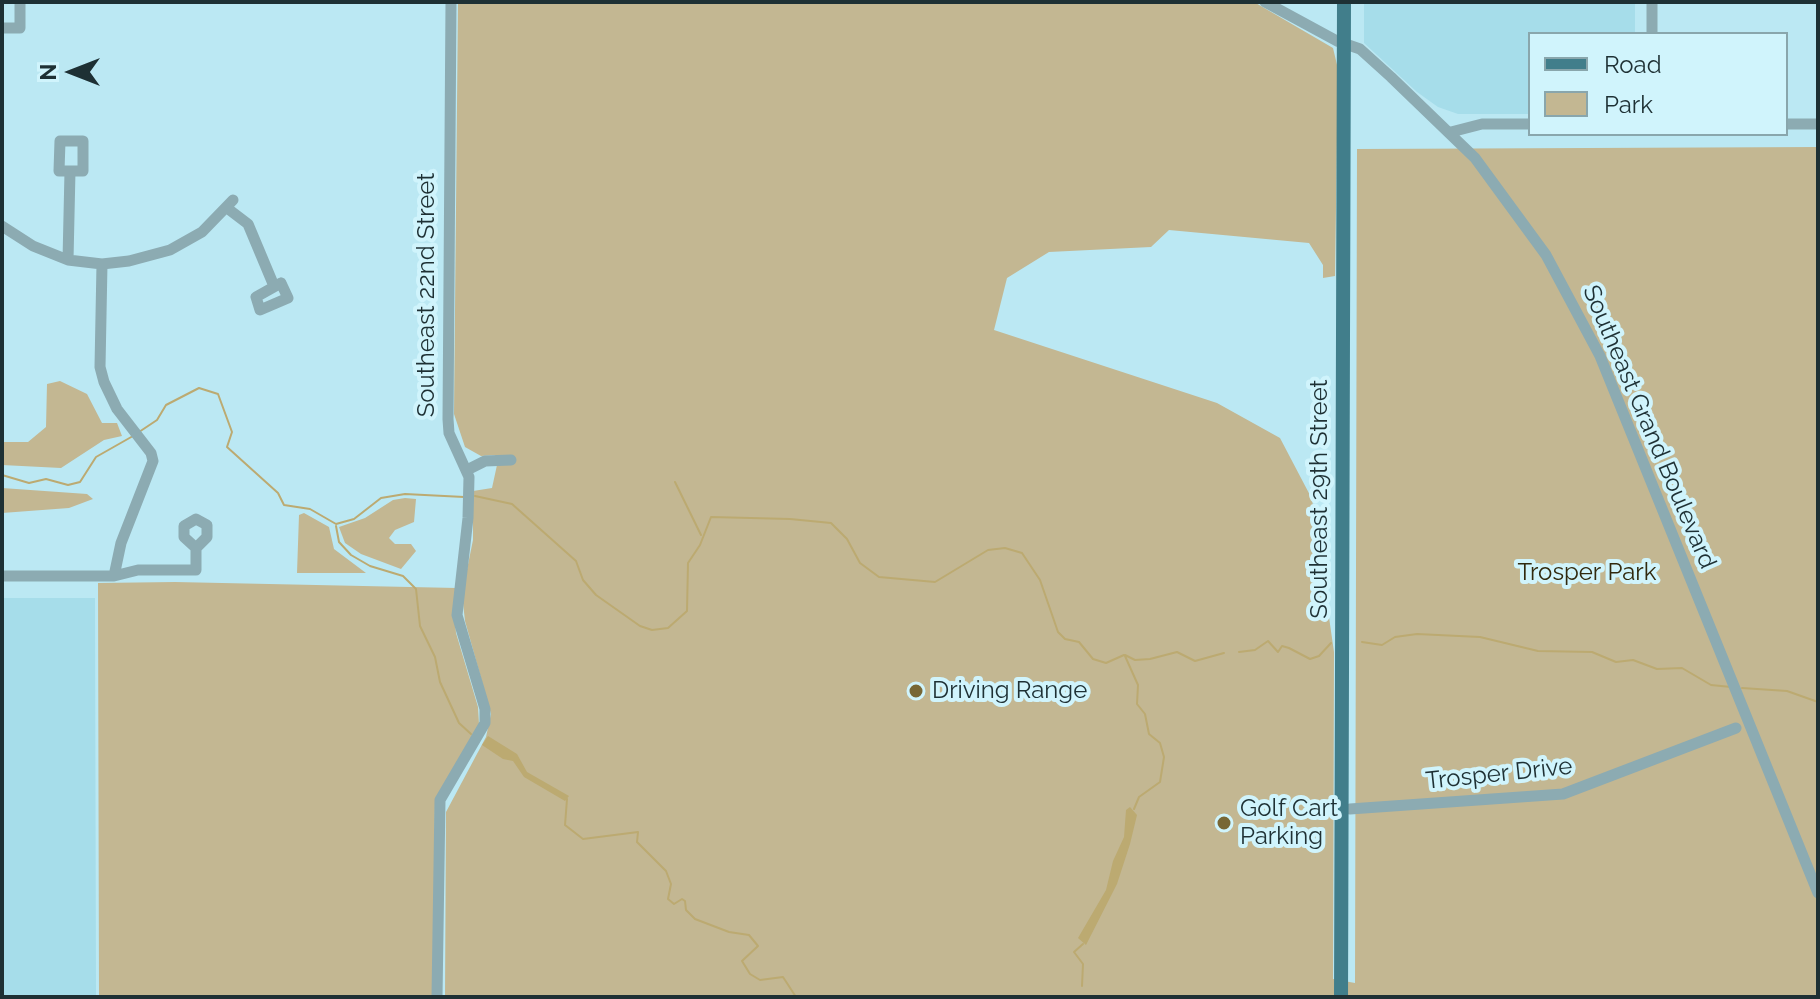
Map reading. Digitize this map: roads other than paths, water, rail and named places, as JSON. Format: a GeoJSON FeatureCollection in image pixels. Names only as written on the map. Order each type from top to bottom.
{"type":"FeatureCollection","features":[{"type":"Feature","properties":{"kind":"main road","name":"Southeast 29th Street"},"geometry":{"type":"LineString","coordinates":[[1344,2],[1348,45]]}},
{"type":"Feature","properties":{"kind":"main road","name":"Southeast 29th Street"},"geometry":{"type":"LineString","coordinates":[[1350,997],[1346,572],[1348,45],[1352,2]]}},
{"type":"Feature","properties":{"kind":"main road","name":"Southeast 29th Street"},"geometry":{"type":"LineString","coordinates":[[1341,997],[1346,810]]}},
{"type":"Feature","properties":{"kind":"street"},"geometry":{"type":"LineString","coordinates":[[2,28],[20,28],[20,2]]}},
{"type":"Feature","properties":{"kind":"street","name":"Southeast 22nd Street"},"geometry":{"type":"LineString","coordinates":[[437,997],[440,800],[482,733],[485,709],[457,615],[468,486],[467,470],[449,433],[448,419],[451,2]]}},
{"type":"Feature","properties":{"kind":"street","name":"Southeast Grand Boulevard"},"geometry":{"type":"LineString","coordinates":[[1265,2],[1360,49],[1451,132],[1520,216],[1582,319],[1818,893]]}},
{"type":"Feature","properties":{"kind":"street"},"geometry":{"type":"LineString","coordinates":[[1652,2],[1652,32]]}},
{"type":"Feature","properties":{"kind":"street"},"geometry":{"type":"LineString","coordinates":[[1451,132],[1482,124],[1528,124]]}},
{"type":"Feature","properties":{"kind":"street"},"geometry":{"type":"LineString","coordinates":[[1788,124],[1818,124]]}},
{"type":"Feature","properties":{"kind":"street"},"geometry":{"type":"LineString","coordinates":[[68,260],[70,171]]}},
{"type":"Feature","properties":{"kind":"street"},"geometry":{"type":"LineString","coordinates":[[2,226],[33,246],[68,260],[102,264],[129,261],[170,250],[202,232],[230,204],[248,224],[274,286]]}},
{"type":"Feature","properties":{"kind":"street"},"geometry":{"type":"LineString","coordinates":[[102,264],[100,367],[117,409],[151,453],[151,470],[121,543],[114,576]]}},
{"type":"Feature","properties":{"kind":"street"},"geometry":{"type":"LineString","coordinates":[[467,470],[485,461],[511,460]]}},
{"type":"Feature","properties":{"kind":"street"},"geometry":{"type":"LineString","coordinates":[[2,576],[114,576],[138,570],[196,570],[196,548]]}},
{"type":"Feature","properties":{"kind":"street","name":"Trosper Drive"},"geometry":{"type":"LineString","coordinates":[[1346,810],[1563,794],[1736,728]]}},
{"type":"Feature","properties":{"kind":"waterway"},"geometry":{"type":"LineString","coordinates":[[139,432],[157,420],[166,405],[199,388],[218,394],[232,432],[227,447],[278,493],[284,505],[310,509],[336,524],[354,519],[381,498],[405,494],[464,497]]}},
{"type":"Feature","properties":{"kind":"waterway"},"geometry":{"type":"LineString","coordinates":[[2,475],[29,483],[46,479],[68,485],[80,482],[96,457],[133,436]]}},
{"type":"Feature","properties":{"kind":"waterway"},"geometry":{"type":"LineString","coordinates":[[675,482],[701,535]]}},
{"type":"Feature","properties":{"kind":"waterway"},"geometry":{"type":"LineString","coordinates":[[475,496],[512,504],[576,561],[583,580],[596,595],[640,626],[652,630],[668,628],[687,611],[688,563],[700,545],[711,517],[790,519],[831,523],[847,539],[860,563],[879,577],[935,582],[988,550],[1005,548],[1022,553],[1040,580],[1058,632],[1065,639],[1079,642],[1093,659],[1106,663],[1124,655]]}},
{"type":"Feature","properties":{"kind":"waterway"},"geometry":{"type":"LineString","coordinates":[[336,526],[339,542],[351,555],[370,566],[403,576],[416,589],[420,626],[435,657],[440,682],[459,723],[471,734]]}},
{"type":"Feature","properties":{"kind":"waterway"},"geometry":{"type":"LineString","coordinates":[[1362,642],[1382,645],[1395,637],[1417,634],[1480,637],[1538,651],[1592,652],[1616,662],[1633,660],[1657,669],[1682,668],[1711,685],[1731,687]]}},
{"type":"Feature","properties":{"kind":"waterway"},"geometry":{"type":"LineString","coordinates":[[1239,652],[1255,650],[1268,641],[1278,652],[1282,646],[1310,659],[1319,656],[1331,643]]}},
{"type":"Feature","properties":{"kind":"waterway"},"geometry":{"type":"LineString","coordinates":[[1125,655],[1135,660],[1177,652],[1195,661],[1224,653]]}},
{"type":"Feature","properties":{"kind":"waterway"},"geometry":{"type":"LineString","coordinates":[[1125,656],[1138,685],[1137,704],[1145,714],[1149,734],[1160,743],[1164,757],[1160,782],[1139,797],[1134,809]]}},
{"type":"Feature","properties":{"kind":"waterway"},"geometry":{"type":"LineString","coordinates":[[1742,688],[1787,691],[1818,702]]}},
{"type":"Feature","properties":{"kind":"waterway"},"geometry":{"type":"LineString","coordinates":[[567,799],[565,825],[583,839],[638,832],[637,842],[666,871],[671,884],[668,899],[674,904],[682,899],[685,901],[686,910],[695,919],[729,932],[749,935],[758,946],[742,961],[750,974],[760,980],[783,977],[796,997]]}},
{"type":"Feature","properties":{"kind":"waterway"},"geometry":{"type":"LineString","coordinates":[[1082,986],[1083,964],[1074,952],[1083,944]]}},
{"type":"Feature","properties":{"kind":"place","name":"Driving Range"},"geometry":{"type":"Point","coordinates":[916,691]}},
{"type":"Feature","properties":{"kind":"place","name":"Golf Cart Parking"},"geometry":{"type":"Point","coordinates":[1224,823]}},
{"type":"Feature","properties":{"kind":"park label","name":"Trosper Park"},"geometry":{"type":"Point","coordinates":[1587,573]}}]}
